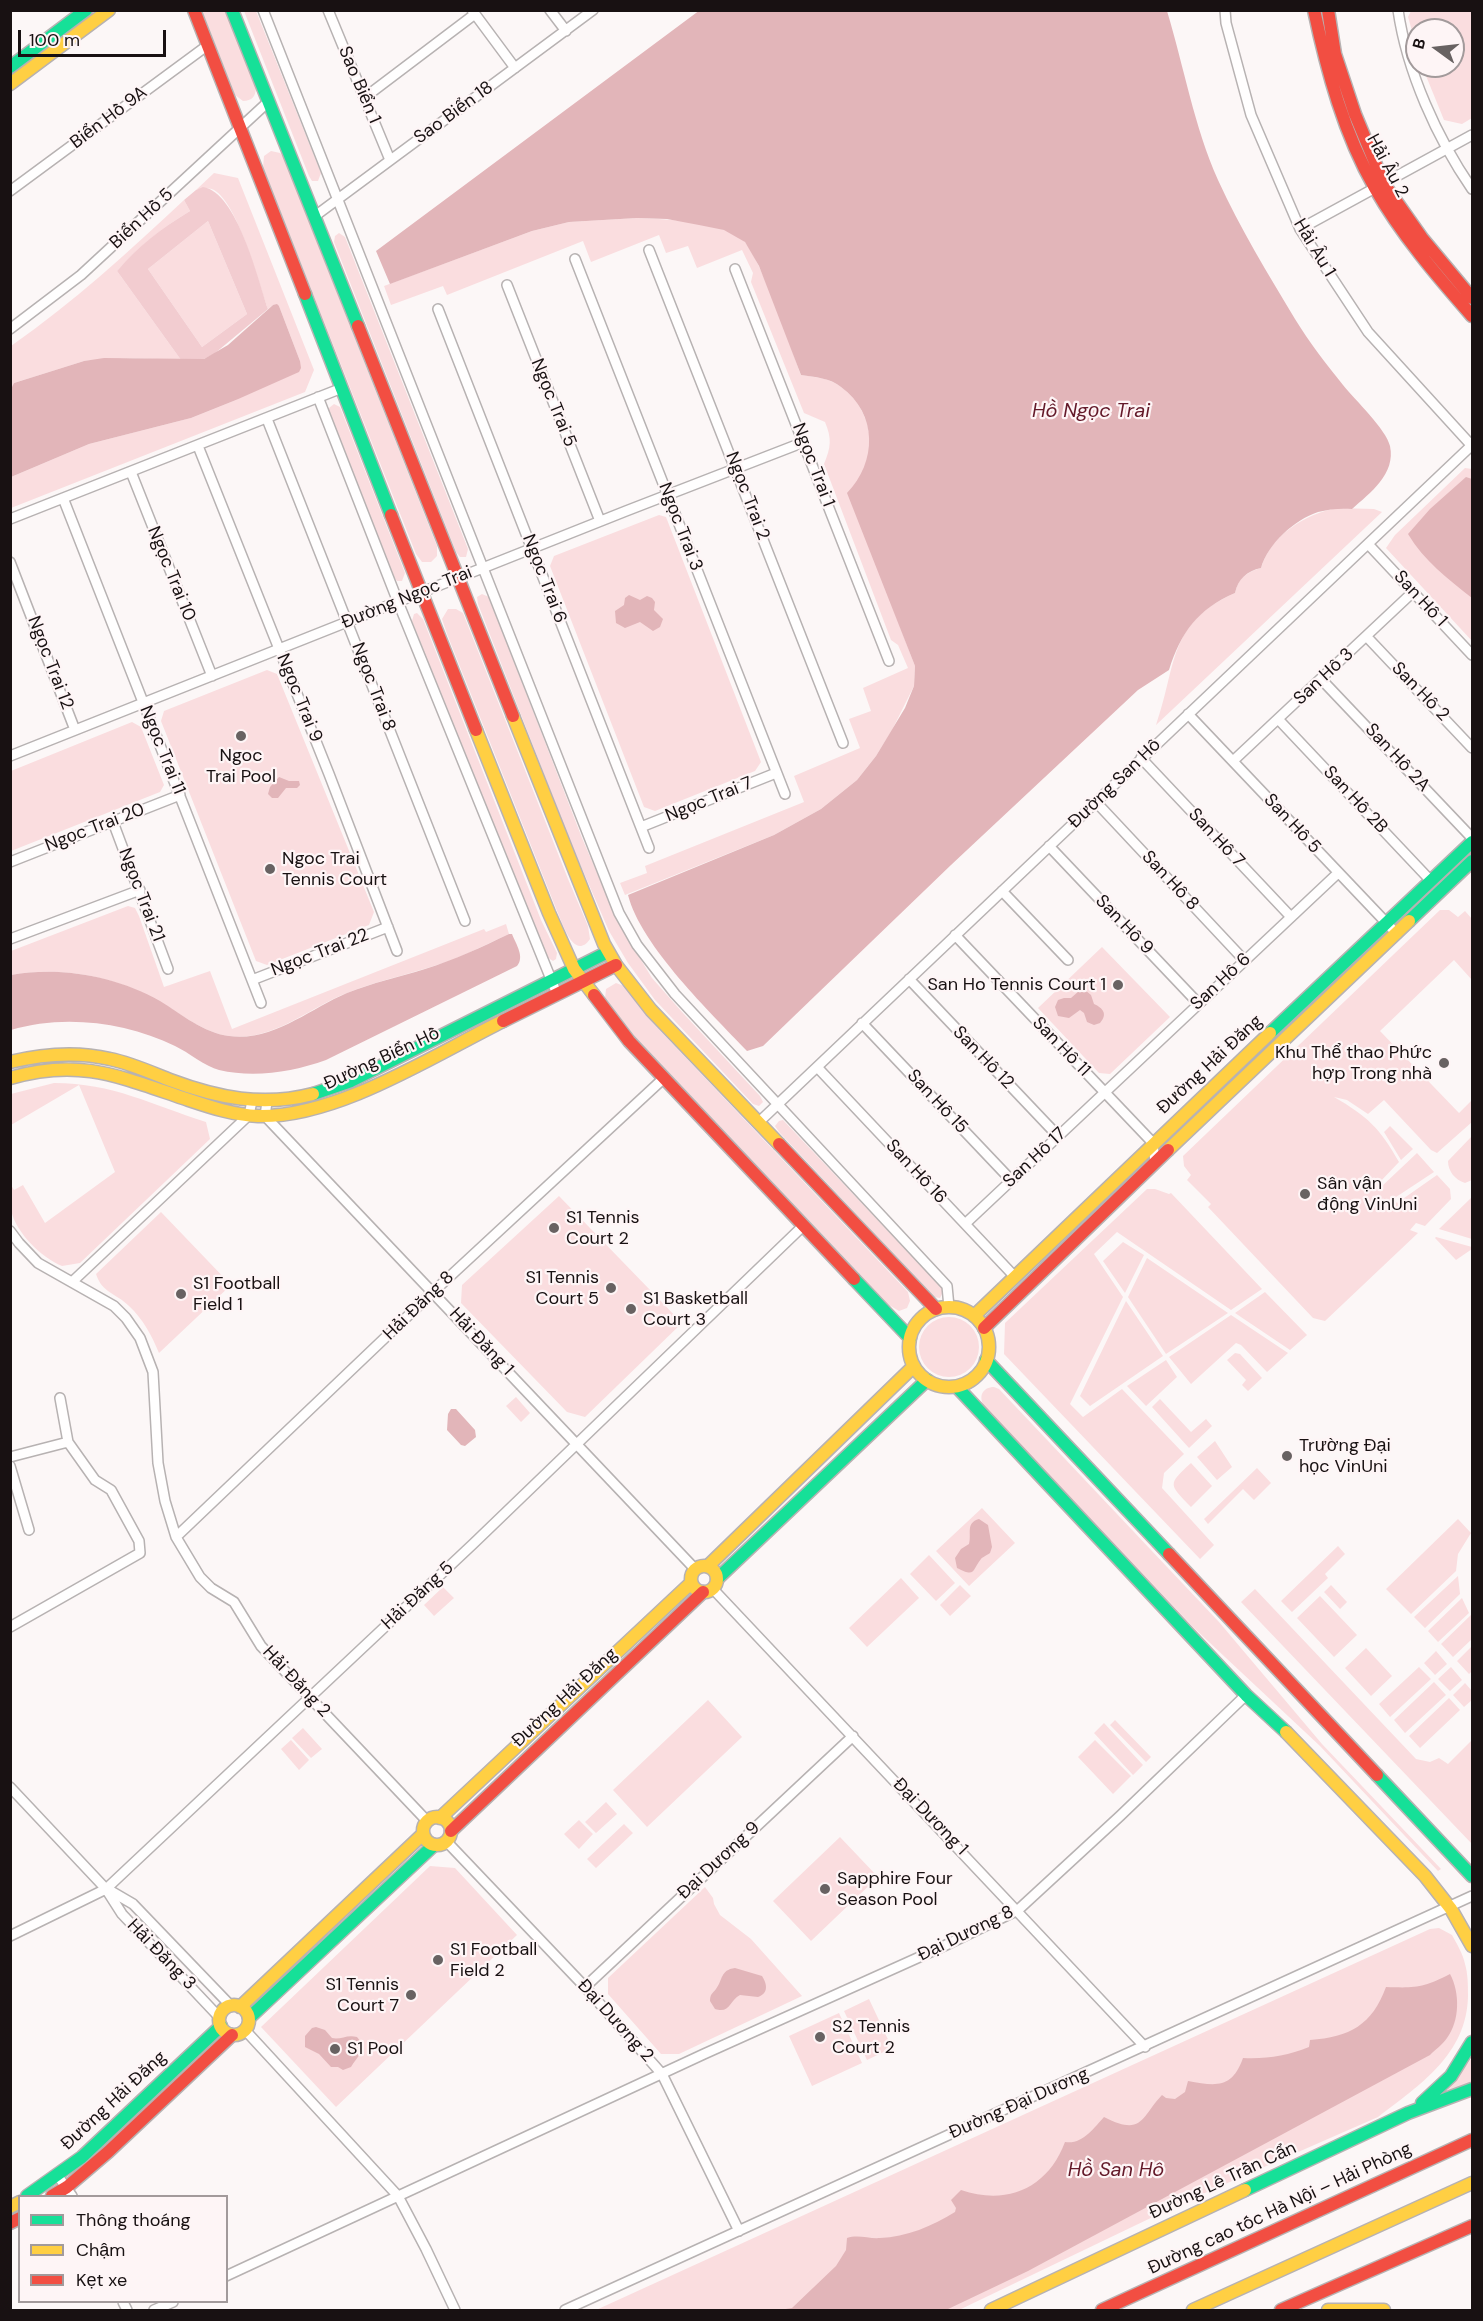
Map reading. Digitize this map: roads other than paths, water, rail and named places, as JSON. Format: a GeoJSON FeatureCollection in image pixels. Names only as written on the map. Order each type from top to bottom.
{"type":"FeatureCollection","features":[{"type":"Feature","properties":{"kind":"main road"},"geometry":{"type":"LineString","coordinates":[[10,67],[86,10]]}},
{"type":"Feature","properties":{"kind":"main road"},"geometry":{"type":"LineString","coordinates":[[10,84],[109,10]]}},
{"type":"Feature","properties":{"kind":"main road"},"geometry":{"type":"LineString","coordinates":[[194,10],[421,592],[574,969],[629,1041],[910,1338]]}},
{"type":"Feature","properties":{"kind":"main road"},"geometry":{"type":"LineString","coordinates":[[232,10],[456,578],[593,920],[608,952],[651,1010],[942,1308]]}},
{"type":"Feature","properties":{"kind":"main road","name":"Hải Âu 2"},"geometry":{"type":"LineString","coordinates":[[1314,10],[1326,65],[1356,151],[1429,267],[1473,316]]}},
{"type":"Feature","properties":{"kind":"main road","name":"Hải Âu 2"},"geometry":{"type":"LineString","coordinates":[[1328,10],[1338,64],[1379,186],[1473,298]]}},
{"type":"Feature","properties":{"kind":"main road","name":"Đường Hải Đăng"},"geometry":{"type":"LineString","coordinates":[[974,1316],[1473,840]]}},
{"type":"Feature","properties":{"kind":"main road","name":"Đường Hải Đăng"},"geometry":{"type":"LineString","coordinates":[[984,1328],[1473,861]]}},
{"type":"Feature","properties":{"kind":"main road","name":"Đường Biển Hồ"},"geometry":{"type":"LineString","coordinates":[[10,1062],[50,1054],[89,1055],[122,1062],[208,1093],[267,1102],[295,1098],[343,1084],[608,952]]}},
{"type":"Feature","properties":{"kind":"main road","name":"Đường Biển Hồ"},"geometry":{"type":"LineString","coordinates":[[10,1078],[41,1070],[90,1069],[124,1076],[210,1107],[265,1116],[296,1112],[353,1096],[616,964]]}},
{"type":"Feature","properties":{"kind":"main road"},"geometry":{"type":"LineString","coordinates":[[1141,1155],[1155,1163]]}},
{"type":"Feature","properties":{"kind":"main road"},"geometry":{"type":"LineString","coordinates":[[942,1308],[958,1308],[974,1316],[984,1328],[988,1338],[986,1360],[980,1372],[970,1381],[957,1387],[937,1385],[927,1380],[914,1366],[910,1356],[910,1338],[915,1325],[922,1318],[942,1308]]}},
{"type":"Feature","properties":{"kind":"main road"},"geometry":{"type":"LineString","coordinates":[[986,1360],[1473,1876]]}},
{"type":"Feature","properties":{"kind":"main road"},"geometry":{"type":"LineString","coordinates":[[708,1566],[914,1366]]}},
{"type":"Feature","properties":{"kind":"main road","name":"Đường Hải Đăng"},"geometry":{"type":"LineString","coordinates":[[449,1836],[927,1380]]}},
{"type":"Feature","properties":{"kind":"main road"},"geometry":{"type":"LineString","coordinates":[[957,1387],[1246,1695],[1289,1733],[1415,1864],[1464,1929],[1473,1946]]}},
{"type":"Feature","properties":{"kind":"main road"},"geometry":{"type":"LineString","coordinates":[[700,1566],[708,1566],[716,1572],[711,1587],[697,1590],[692,1583],[691,1575],[700,1566]]}},
{"type":"Feature","properties":{"kind":"main road","name":"Đường Hải Đăng"},"geometry":{"type":"LineString","coordinates":[[434,1819],[692,1583]]}},
{"type":"Feature","properties":{"kind":"main road"},"geometry":{"type":"LineString","coordinates":[[423,1834],[236,2006],[223,2011],[220,2022],[225,2032],[232,2035],[240,2034],[247,2024],[434,1845],[449,1836],[449,1824],[434,1819],[423,1828],[426,1841],[434,1845]]}},
{"type":"Feature","properties":{"kind":"main road"},"geometry":{"type":"LineString","coordinates":[[1448,1907],[1473,1926]]}},
{"type":"Feature","properties":{"kind":"main road"},"geometry":{"type":"LineString","coordinates":[[236,2006],[245,2009],[247,2024]]}},
{"type":"Feature","properties":{"kind":"main road","name":"Đường Hải Đăng"},"geometry":{"type":"LineString","coordinates":[[29,2195],[58,2176],[95,2146],[220,2022]]}},
{"type":"Feature","properties":{"kind":"main road","name":"Đường Hải Đăng"},"geometry":{"type":"LineString","coordinates":[[70,2192],[108,2152],[232,2035]]}},
{"type":"Feature","properties":{"kind":"main road"},"geometry":{"type":"LineString","coordinates":[[1408,2113],[1437,2092],[1466,2055],[1473,2042]]}},
{"type":"Feature","properties":{"kind":"main road","name":"Đường Lê Trần Cẩn"},"geometry":{"type":"LineString","coordinates":[[991,2310],[1408,2113],[1473,2089]]}},
{"type":"Feature","properties":{"kind":"main road","name":"Đường cao tốc Hà Nội – Hải Phòng"},"geometry":{"type":"LineString","coordinates":[[1101,2310],[1473,2140]]}},
{"type":"Feature","properties":{"kind":"main road"},"geometry":{"type":"LineString","coordinates":[[1193,2310],[1473,2183]]}},
{"type":"Feature","properties":{"kind":"main road"},"geometry":{"type":"LineString","coordinates":[[1281,2310],[1473,2226]]}},
{"type":"Feature","properties":{"kind":"main road"},"geometry":{"type":"LineString","coordinates":[[1328,2310],[1384,2310]]}},
{"type":"Feature","properties":{"kind":"street"},"geometry":{"type":"LineString","coordinates":[[263,10],[619,913],[637,945],[675,994],[947,1286],[942,1308]]}},
{"type":"Feature","properties":{"kind":"street","name":"Sao Biển 1"},"geometry":{"type":"LineString","coordinates":[[328,10],[390,160]]}},
{"type":"Feature","properties":{"kind":"street"},"geometry":{"type":"LineString","coordinates":[[550,10],[566,31]]}},
{"type":"Feature","properties":{"kind":"street","name":"Sao Biển 18"},"geometry":{"type":"LineString","coordinates":[[315,216],[594,10]]}},
{"type":"Feature","properties":{"kind":"street","name":"Hải Âu 1"},"geometry":{"type":"LineString","coordinates":[[1225,10],[1226,23],[1251,115],[1300,229],[1368,332],[1472,445]]}},
{"type":"Feature","properties":{"kind":"street"},"geometry":{"type":"LineString","coordinates":[[1398,10],[1401,30],[1421,90],[1447,150],[1473,189]]}},
{"type":"Feature","properties":{"kind":"street"},"geometry":{"type":"LineString","coordinates":[[364,98],[474,13],[515,68]]}},
{"type":"Feature","properties":{"kind":"street","name":"Biển Hồ 9A"},"geometry":{"type":"LineString","coordinates":[[10,191],[208,45]]}},
{"type":"Feature","properties":{"kind":"street","name":"Biển Hồ 5"},"geometry":{"type":"LineString","coordinates":[[10,329],[81,275],[268,102]]}},
{"type":"Feature","properties":{"kind":"street"},"geometry":{"type":"LineString","coordinates":[[1300,229],[1473,135]]}},
{"type":"Feature","properties":{"kind":"street","name":"Ngọc Trai 2"},"geometry":{"type":"LineString","coordinates":[[650,250],[843,743]]}},
{"type":"Feature","properties":{"kind":"street","name":"Ngọc Trai 3"},"geometry":{"type":"LineString","coordinates":[[575,259],[785,794]]}},
{"type":"Feature","properties":{"kind":"street","name":"Ngọc Trai 1"},"geometry":{"type":"LineString","coordinates":[[735,269],[890,661]]}},
{"type":"Feature","properties":{"kind":"street","name":"Ngọc Trai 5"},"geometry":{"type":"LineString","coordinates":[[507,285],[600,521]]}},
{"type":"Feature","properties":{"kind":"street","name":"Ngọc Trai 6"},"geometry":{"type":"LineString","coordinates":[[438,309],[649,848]]}},
{"type":"Feature","properties":{"kind":"street"},"geometry":{"type":"LineString","coordinates":[[10,519],[342,388]]}},
{"type":"Feature","properties":{"kind":"street"},"geometry":{"type":"LineString","coordinates":[[318,398],[557,994]]}},
{"type":"Feature","properties":{"kind":"street","name":"Ngọc Trai 8"},"geometry":{"type":"LineString","coordinates":[[267,419],[465,921]]}},
{"type":"Feature","properties":{"kind":"street","name":"Đường Ngọc Trai"},"geometry":{"type":"LineString","coordinates":[[10,756],[804,442]]}},
{"type":"Feature","properties":{"kind":"street","name":"Đường San Hô"},"geometry":{"type":"LineString","coordinates":[[759,1122],[1472,445]]}},
{"type":"Feature","properties":{"kind":"street","name":"Ngọc Trai 9"},"geometry":{"type":"LineString","coordinates":[[198,446],[397,951]]}},
{"type":"Feature","properties":{"kind":"street","name":"Ngọc Trai 10"},"geometry":{"type":"LineString","coordinates":[[131,472],[212,676]]}},
{"type":"Feature","properties":{"kind":"street","name":"Ngọc Trai 11"},"geometry":{"type":"LineString","coordinates":[[63,498],[261,1003]]}},
{"type":"Feature","properties":{"kind":"street","name":"San Hô 1"},"geometry":{"type":"LineString","coordinates":[[1368,544],[1473,655]]}},
{"type":"Feature","properties":{"kind":"street","name":"Ngọc Trai 12"},"geometry":{"type":"LineString","coordinates":[[10,562],[75,730]]}},
{"type":"Feature","properties":{"kind":"street","name":"San Hô 3"},"geometry":{"type":"LineString","coordinates":[[1233,761],[1413,592]]}},
{"type":"Feature","properties":{"kind":"street","name":"San Hô 2"},"geometry":{"type":"LineString","coordinates":[[1367,637],[1473,748]]}},
{"type":"Feature","properties":{"kind":"street","name":"San Hô 2A"},"geometry":{"type":"LineString","coordinates":[[1321,679],[1473,840]]}},
{"type":"Feature","properties":{"kind":"street","name":"San Hô 5"},"geometry":{"type":"LineString","coordinates":[[1188,714],[1397,934]]}},
{"type":"Feature","properties":{"kind":"street","name":"San Hô 2B"},"geometry":{"type":"LineString","coordinates":[[1278,719],[1431,881]]}},
{"type":"Feature","properties":{"kind":"street","name":"San Hô 7"},"geometry":{"type":"LineString","coordinates":[[1141,758],[1291,916]]}},
{"type":"Feature","properties":{"kind":"street","name":"Ngọc Trai 7"},"geometry":{"type":"LineString","coordinates":[[641,827],[776,773]]}},
{"type":"Feature","properties":{"kind":"street","name":"Ngọc Trai 20"},"geometry":{"type":"LineString","coordinates":[[10,862],[180,795]]}},
{"type":"Feature","properties":{"kind":"street","name":"San Hô 8"},"geometry":{"type":"LineString","coordinates":[[1096,802],[1244,960]]}},
{"type":"Feature","properties":{"kind":"street","name":"Ngọc Trai 21"},"geometry":{"type":"LineString","coordinates":[[113,822],[168,969]]}},
{"type":"Feature","properties":{"kind":"street","name":"San Hô 9"},"geometry":{"type":"LineString","coordinates":[[1049,846],[1198,1003]]}},
{"type":"Feature","properties":{"kind":"street","name":"San Hô 6"},"geometry":{"type":"LineString","coordinates":[[1105,1093],[1338,873]]}},
{"type":"Feature","properties":{"kind":"street"},"geometry":{"type":"LineString","coordinates":[[10,939],[140,890]]}},
{"type":"Feature","properties":{"kind":"street"},"geometry":{"type":"LineString","coordinates":[[1002,891],[1068,960]]}},
{"type":"Feature","properties":{"kind":"street","name":"Ngọc Trai 22"},"geometry":{"type":"LineString","coordinates":[[252,980],[388,927]]}},
{"type":"Feature","properties":{"kind":"street","name":"San Hô 11"},"geometry":{"type":"LineString","coordinates":[[955,935],[1153,1143]]}},
{"type":"Feature","properties":{"kind":"street","name":"San Hô 12"},"geometry":{"type":"LineString","coordinates":[[909,980],[1058,1136]]}},
{"type":"Feature","properties":{"kind":"street","name":"San Hô 15"},"geometry":{"type":"LineString","coordinates":[[862,1023],[1011,1180]]}},
{"type":"Feature","properties":{"kind":"street","name":"San Hô 16"},"geometry":{"type":"LineString","coordinates":[[817,1067],[1015,1277]]}},
{"type":"Feature","properties":{"kind":"street","name":"Hải Đăng 8"},"geometry":{"type":"LineString","coordinates":[[176,1537],[433,1292],[664,1078]]}},
{"type":"Feature","properties":{"kind":"street","name":"San Hô 17"},"geometry":{"type":"LineString","coordinates":[[965,1224],[1105,1093]]}},
{"type":"Feature","properties":{"kind":"street"},"geometry":{"type":"LineString","coordinates":[[72,1282],[249,1115],[252,1101]]}},
{"type":"Feature","properties":{"kind":"street"},"geometry":{"type":"LineString","coordinates":[[265,1116],[267,1102]]}},
{"type":"Feature","properties":{"kind":"street","name":"Hải Đăng 1"},"geometry":{"type":"LineString","coordinates":[[265,1116],[695,1569]]}},
{"type":"Feature","properties":{"kind":"street"},"geometry":{"type":"LineString","coordinates":[[1153,1143],[1155,1163]]}},
{"type":"Feature","properties":{"kind":"street","name":"Hải Đăng 5"},"geometry":{"type":"LineString","coordinates":[[10,1936],[106,1889],[473,1544],[803,1226]]}},
{"type":"Feature","properties":{"kind":"street","name":"Hải Đăng 2"},"geometry":{"type":"LineString","coordinates":[[10,1231],[31,1257],[48,1270],[100,1296],[121,1312],[147,1350],[152,1364],[155,1389],[159,1474],[166,1504],[176,1537],[203,1581],[234,1602],[261,1646],[434,1819]]}},
{"type":"Feature","properties":{"kind":"street"},"geometry":{"type":"LineString","coordinates":[[10,1627],[140,1553],[139,1541],[111,1490],[95,1480],[68,1442],[60,1398]]}},
{"type":"Feature","properties":{"kind":"street"},"geometry":{"type":"LineString","coordinates":[[10,1457],[68,1442]]}},
{"type":"Feature","properties":{"kind":"street"},"geometry":{"type":"LineString","coordinates":[[10,1466],[29,1530]]}},
{"type":"Feature","properties":{"kind":"street","name":"Đại Dương 1"},"geometry":{"type":"LineString","coordinates":[[711,1587],[1145,2047]]}},
{"type":"Feature","properties":{"kind":"street","name":"Đại Dương 8"},"geometry":{"type":"LineString","coordinates":[[228,2276],[1018,1910],[1246,1695]]}},
{"type":"Feature","properties":{"kind":"street","name":"Đại Dương 9"},"geometry":{"type":"LineString","coordinates":[[585,1987],[853,1736]]}},
{"type":"Feature","properties":{"kind":"street","name":"Hải Đăng 3"},"geometry":{"type":"LineString","coordinates":[[10,1786],[106,1889],[122,1914],[220,2022]]}},
{"type":"Feature","properties":{"kind":"street","name":"Đại Dương 2"},"geometry":{"type":"LineString","coordinates":[[449,1836],[662,2074],[739,2231]]}},
{"type":"Feature","properties":{"kind":"street","name":"Hải Đăng 3"},"geometry":{"type":"LineString","coordinates":[[106,1889],[133,1904],[236,2006]]}},
{"type":"Feature","properties":{"kind":"street","name":"Đường Đại Dương"},"geometry":{"type":"LineString","coordinates":[[565,2310],[1473,1896]]}},
{"type":"Feature","properties":{"kind":"street"},"geometry":{"type":"LineString","coordinates":[[247,2024],[398,2196],[455,2310]]}},
{"type":"Feature","properties":{"kind":"street"},"geometry":{"type":"LineString","coordinates":[[58,2176],[70,2192]]}},
{"type":"Feature","properties":{"kind":"street"},"geometry":{"type":"LineString","coordinates":[[154,2310],[169,2303]]}},
{"type":"Feature","properties":{"kind":"water","name":"Hồ Ngọc Trai"},"geometry":{"type":"Polygon","coordinates":[[[700,10],[1167,11],[1202,139],[1227,198],[1300,328],[1348,391],[1383,431],[1390,446],[1391,456],[1380,482],[1352,509],[1318,512],[1300,521],[1283,534],[1269,550],[1261,568],[1244,576],[1235,593],[1211,606],[1193,623],[1179,644],[1169,670],[1138,690],[951,865],[763,1046],[747,1051],[662,957],[635,915],[628,895],[774,835],[821,809],[857,780],[876,756],[905,708],[914,686],[915,666],[847,493],[857,481],[868,453],[867,424],[862,411],[853,398],[837,384],[822,378],[801,375],[759,266],[745,242],[724,230],[667,219],[637,218],[569,222],[532,231],[390,284],[376,251],[700,10]]]}},
{"type":"Feature","properties":{"kind":"water"},"geometry":{"type":"Polygon","coordinates":[[[277,304],[300,361],[299,372],[191,418],[89,444],[11,477],[10,391],[14,383],[84,361],[104,358],[204,359],[228,345],[277,304]]]}},
{"type":"Feature","properties":{"kind":"water"},"geometry":{"type":"Polygon","coordinates":[[[1466,477],[1472,479],[1472,598],[1429,561],[1408,534],[1430,509],[1466,477]]]}},
{"type":"Feature","properties":{"kind":"water"},"geometry":{"type":"Polygon","coordinates":[[[629,595],[640,600],[647,596],[652,598],[655,602],[654,610],[663,619],[660,627],[653,631],[640,622],[625,628],[616,623],[615,611],[624,605],[625,598],[629,595]]]}},
{"type":"Feature","properties":{"kind":"water"},"geometry":{"type":"Polygon","coordinates":[[[279,777],[289,781],[299,781],[300,785],[297,788],[286,788],[278,798],[272,798],[268,794],[270,787],[279,777]]]}},
{"type":"Feature","properties":{"kind":"water"},"geometry":{"type":"Polygon","coordinates":[[[512,934],[519,950],[520,959],[517,966],[326,1060],[287,1071],[246,1074],[219,1070],[175,1046],[136,1031],[115,1026],[52,1022],[11,1030],[11,975],[49,972],[106,979],[143,992],[211,1031],[245,1037],[261,1034],[290,1023],[347,993],[447,962],[512,934]]]}},
{"type":"Feature","properties":{"kind":"water"},"geometry":{"type":"Polygon","coordinates":[[[1085,990],[1104,1014],[1100,1023],[1094,1025],[1087,1022],[1084,1013],[1080,1010],[1069,1018],[1058,1016],[1055,1007],[1058,1000],[1071,998],[1079,991],[1085,990]]]}},
{"type":"Feature","properties":{"kind":"water"},"geometry":{"type":"Polygon","coordinates":[[[451,1409],[456,1409],[475,1430],[476,1437],[465,1446],[461,1445],[447,1430],[448,1414],[451,1409]]]}},
{"type":"Feature","properties":{"kind":"water"},"geometry":{"type":"Polygon","coordinates":[[[979,1519],[988,1525],[992,1547],[990,1553],[981,1558],[973,1571],[968,1572],[957,1568],[955,1558],[961,1549],[969,1544],[970,1526],[979,1519]]]}},
{"type":"Feature","properties":{"kind":"water"},"geometry":{"type":"Polygon","coordinates":[[[735,1968],[762,1976],[766,1985],[765,1991],[758,1997],[740,1995],[724,2010],[715,2009],[710,2001],[711,1995],[724,1973],[735,1968]]]}},
{"type":"Feature","properties":{"kind":"water","name":"Hồ San Hô"},"geometry":{"type":"Polygon","coordinates":[[[1450,1974],[1456,1989],[1456,2015],[1451,2031],[1430,2055],[1028,2271],[946,2310],[779,2310],[792,2308],[836,2266],[846,2250],[847,2238],[855,2236],[890,2237],[909,2233],[938,2222],[955,2212],[956,2208],[951,2200],[961,2190],[994,2196],[1024,2189],[1037,2182],[1048,2171],[1058,2158],[1065,2142],[1082,2138],[1092,2131],[1104,2117],[1117,2123],[1134,2125],[1145,2117],[1162,2095],[1175,2099],[1185,2092],[1188,2081],[1207,2084],[1222,2083],[1234,2075],[1243,2058],[1285,2055],[1309,2047],[1310,2040],[1348,2032],[1358,2027],[1374,2011],[1386,1987],[1419,1986],[1450,1974]]]}},
{"type":"Feature","properties":{"kind":"water","name":"S1 Pool"},"geometry":{"type":"Polygon","coordinates":[[[316,2027],[325,2030],[332,2038],[357,2037],[362,2049],[351,2067],[343,2070],[331,2067],[319,2054],[305,2047],[305,2036],[316,2027]]]}},
{"type":"Feature","properties":{"kind":"place","name":"Ngoc Trai Pool"},"geometry":{"type":"Point","coordinates":[241,736]}},
{"type":"Feature","properties":{"kind":"place","name":"Ngoc Trai Tennis Court"},"geometry":{"type":"Point","coordinates":[270,869]}},
{"type":"Feature","properties":{"kind":"place","name":"San Ho Tennis Court 1"},"geometry":{"type":"Point","coordinates":[1118,985]}},
{"type":"Feature","properties":{"kind":"place","name":"Khu Thể thao Phức hợp Trong nhà"},"geometry":{"type":"Point","coordinates":[1444,1063]}},
{"type":"Feature","properties":{"kind":"place","name":"Sân vận động VinUni"},"geometry":{"type":"Point","coordinates":[1305,1194]}},
{"type":"Feature","properties":{"kind":"place","name":"S1 Tennis Court 2"},"geometry":{"type":"Point","coordinates":[554,1228]}},
{"type":"Feature","properties":{"kind":"place","name":"S1 Tennis Court 5"},"geometry":{"type":"Point","coordinates":[611,1288]}},
{"type":"Feature","properties":{"kind":"place","name":"S1 Football Field 1"},"geometry":{"type":"Point","coordinates":[181,1294]}},
{"type":"Feature","properties":{"kind":"place","name":"S1 Basketball Court 3"},"geometry":{"type":"Point","coordinates":[631,1309]}},
{"type":"Feature","properties":{"kind":"place","name":"Trường Đại học VinUni"},"geometry":{"type":"Point","coordinates":[1287,1456]}},
{"type":"Feature","properties":{"kind":"place","name":"Sapphire Four Season Pool"},"geometry":{"type":"Point","coordinates":[825,1889]}},
{"type":"Feature","properties":{"kind":"place","name":"S1 Football Field 2"},"geometry":{"type":"Point","coordinates":[438,1960]}},
{"type":"Feature","properties":{"kind":"place","name":"S1 Tennis Court 7"},"geometry":{"type":"Point","coordinates":[411,1995]}},
{"type":"Feature","properties":{"kind":"place","name":"S2 Tennis Court 2"},"geometry":{"type":"Point","coordinates":[820,2037]}},
{"type":"Feature","properties":{"kind":"place","name":"S1 Pool"},"geometry":{"type":"Point","coordinates":[335,2049]}}]}
